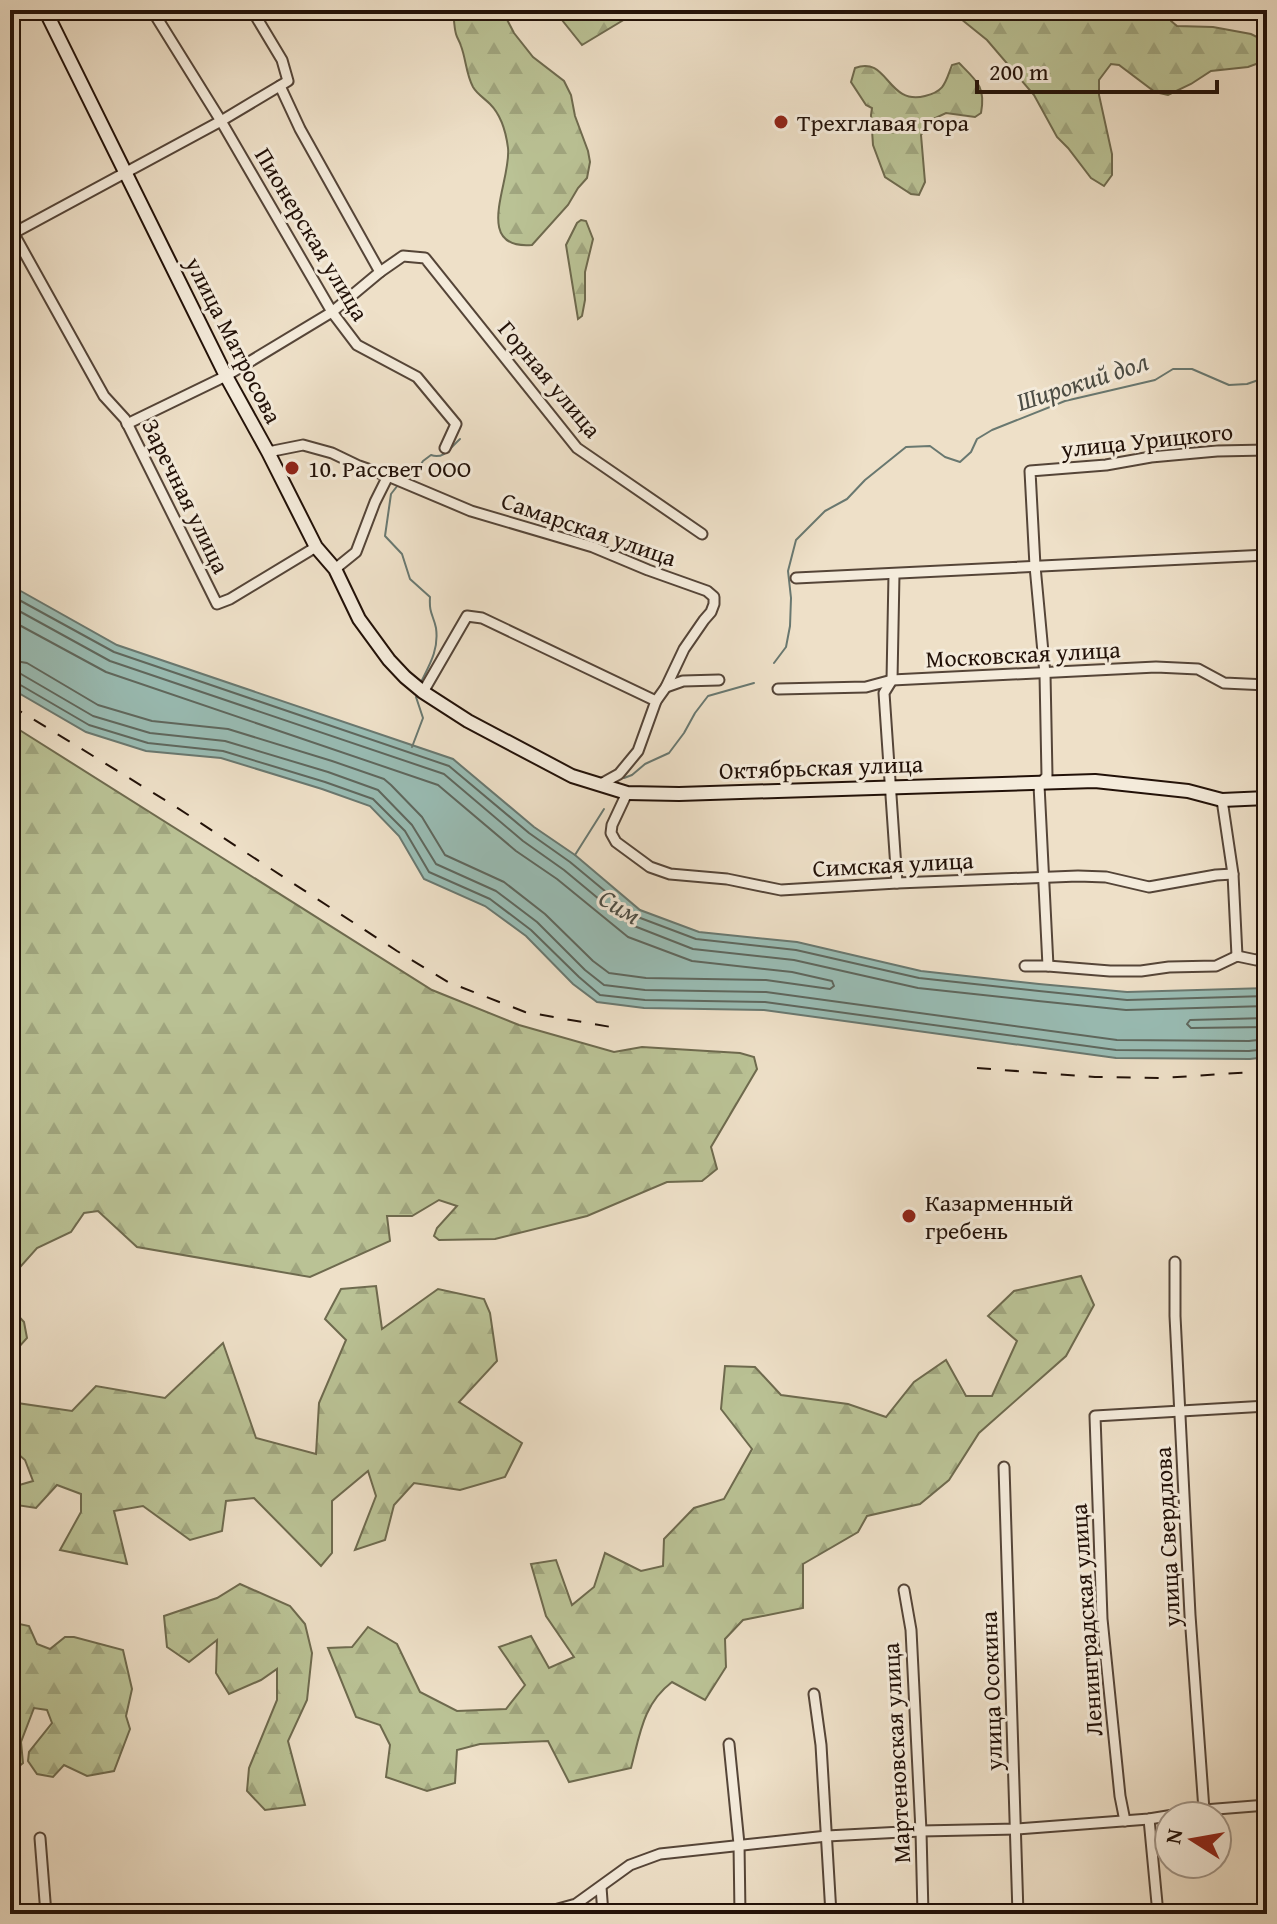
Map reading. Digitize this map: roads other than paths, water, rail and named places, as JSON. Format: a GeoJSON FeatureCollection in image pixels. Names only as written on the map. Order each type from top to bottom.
{"type":"FeatureCollection","features":[{"type":"Feature","properties":{"kind":"main road","name":"улица Матросова"},"geometry":{"type":"LineString","coordinates":[[45,10],[226,376],[316,547],[335,569],[359,619],[405,677]]}},
{"type":"Feature","properties":{"kind":"main road","name":"Октябрьская улица"},"geometry":{"type":"LineString","coordinates":[[405,677],[468,721],[545,763],[572,776],[627,793],[1095,781],[1188,791],[1222,800],[1267,798]]}},
{"type":"Feature","properties":{"kind":"street","name":"Пионерская улица"},"geometry":{"type":"LineString","coordinates":[[152,10],[221,121],[332,312],[357,345],[417,377],[448,412],[456,424],[445,448]]}},
{"type":"Feature","properties":{"kind":"street"},"geometry":{"type":"LineString","coordinates":[[11,232],[221,121],[288,81],[282,60],[252,10]]}},
{"type":"Feature","properties":{"kind":"street"},"geometry":{"type":"LineString","coordinates":[[127,424],[226,376],[332,312],[380,272],[300,129],[280,86]]}},
{"type":"Feature","properties":{"kind":"street","name":"Заречная улица"},"geometry":{"type":"LineString","coordinates":[[11,232],[104,396],[127,424],[217,604],[316,547]]}},
{"type":"Feature","properties":{"kind":"street","name":"Горная улица"},"geometry":{"type":"LineString","coordinates":[[380,272],[403,256],[425,258],[577,448],[702,534]]}},
{"type":"Feature","properties":{"kind":"street","name":"Самарская улица"},"geometry":{"type":"LineString","coordinates":[[268,452],[303,445],[332,453],[471,511],[593,547],[707,591],[714,597],[711,612],[684,649],[666,687]]}},
{"type":"Feature","properties":{"kind":"street","name":"улица Урицкого"},"geometry":{"type":"LineString","coordinates":[[1035,566],[1030,471],[1217,451],[1267,450]]}},
{"type":"Feature","properties":{"kind":"street"},"geometry":{"type":"LineString","coordinates":[[335,569],[356,552],[388,476]]}},
{"type":"Feature","properties":{"kind":"street"},"geometry":{"type":"LineString","coordinates":[[796,578],[1267,555]]}},
{"type":"Feature","properties":{"kind":"street"},"geometry":{"type":"LineString","coordinates":[[1035,566],[1045,674],[1047,776],[1039,785],[1048,966]]}},
{"type":"Feature","properties":{"kind":"street"},"geometry":{"type":"LineString","coordinates":[[894,574],[892,680],[884,693],[897,883]]}},
{"type":"Feature","properties":{"kind":"street"},"geometry":{"type":"LineString","coordinates":[[423,692],[467,616],[482,618],[656,701]]}},
{"type":"Feature","properties":{"kind":"street","name":"Московская улица"},"geometry":{"type":"LineString","coordinates":[[778,689],[866,687],[892,680],[1156,667],[1198,669],[1224,683],[1267,685]]}},
{"type":"Feature","properties":{"kind":"street"},"geometry":{"type":"LineString","coordinates":[[601,784],[619,774],[638,751],[656,701],[666,687],[683,681],[719,680]]}},
{"type":"Feature","properties":{"kind":"street","name":"Симская улица"},"geometry":{"type":"LineString","coordinates":[[627,793],[611,833],[616,842],[650,867],[670,874],[727,879],[781,890],[1078,876],[1106,877],[1149,887],[1233,874]]}},
{"type":"Feature","properties":{"kind":"street"},"geometry":{"type":"LineString","coordinates":[[1222,800],[1233,874],[1237,956]]}},
{"type":"Feature","properties":{"kind":"street"},"geometry":{"type":"LineString","coordinates":[[1025,966],[1141,971],[1216,966],[1237,956],[1256,960],[1267,958]]}},
{"type":"Feature","properties":{"kind":"street"},"geometry":{"type":"LineString","coordinates":[[1265,1221],[1267,1336]]}},
{"type":"Feature","properties":{"kind":"street","name":"улица Свердлова"},"geometry":{"type":"LineString","coordinates":[[1175,1262],[1190,1615],[1203,1800]]}},
{"type":"Feature","properties":{"kind":"street"},"geometry":{"type":"LineString","coordinates":[[1181,1411],[1267,1406]]}},
{"type":"Feature","properties":{"kind":"street","name":"Ленинградская улица"},"geometry":{"type":"LineString","coordinates":[[1125,1821],[1102,1619],[1095,1416],[1181,1411]]}},
{"type":"Feature","properties":{"kind":"street","name":"улица Осокина"},"geometry":{"type":"LineString","coordinates":[[1004,1467],[1018,1914]]}},
{"type":"Feature","properties":{"kind":"street","name":"Мартеновская улица"},"geometry":{"type":"LineString","coordinates":[[904,1590],[911,1630],[923,1914]]}},
{"type":"Feature","properties":{"kind":"street"},"geometry":{"type":"LineString","coordinates":[[814,1694],[821,1745],[831,1914]]}},
{"type":"Feature","properties":{"kind":"street"},"geometry":{"type":"LineString","coordinates":[[729,1744],[739,1844],[740,1914]]}},
{"type":"Feature","properties":{"kind":"street"},"geometry":{"type":"LineString","coordinates":[[1233,1808],[1267,1805]]}},
{"type":"Feature","properties":{"kind":"street"},"geometry":{"type":"LineString","coordinates":[[540,1914],[576,1904],[611,1877],[645,1858],[660,1854],[827,1836],[1017,1829],[1153,1818]]}},
{"type":"Feature","properties":{"kind":"street"},"geometry":{"type":"LineString","coordinates":[[1149,1819],[1158,1914]]}},
{"type":"Feature","properties":{"kind":"street"},"geometry":{"type":"LineString","coordinates":[[40,1838],[46,1914]]}},
{"type":"Feature","properties":{"kind":"street"},"geometry":{"type":"LineString","coordinates":[[601,1887],[603,1914]]}},
{"type":"Feature","properties":{"kind":"water","name":"Сим"},"geometry":{"type":"Polygon","coordinates":[[[10,585],[117,645],[453,759],[640,910],[699,932],[797,942],[921,971],[1127,992],[1267,988],[1267,1057],[1116,1058],[764,1010],[644,1008],[597,1002],[573,984],[526,936],[485,906],[424,879],[399,836],[370,806],[221,758],[146,751],[86,732],[10,688],[10,585]]]}},
{"type":"Feature","properties":{"kind":"waterway","name":"Широкий дол"},"geometry":{"type":"LineString","coordinates":[[774,663],[786,647],[790,626],[788,571],[796,540],[825,511],[847,499],[906,447],[930,446],[945,457],[960,462],[971,452],[977,439],[992,430],[1065,401],[1155,380],[1173,369],[1192,369],[1229,385],[1247,384],[1267,377]]}},
{"type":"Feature","properties":{"kind":"waterway"},"geometry":{"type":"LineString","coordinates":[[410,482],[423,461],[431,455],[444,454],[460,439]]}},
{"type":"Feature","properties":{"kind":"waterway"},"geometry":{"type":"LineString","coordinates":[[398,485],[391,494],[385,536],[402,554],[410,579],[430,597],[437,636],[435,650],[421,682]]}},
{"type":"Feature","properties":{"kind":"waterway"},"geometry":{"type":"LineString","coordinates":[[624,778],[669,753],[708,696],[754,683]]}},
{"type":"Feature","properties":{"kind":"waterway"},"geometry":{"type":"LineString","coordinates":[[412,747],[423,718],[416,697],[418,692]]}},
{"type":"Feature","properties":{"kind":"waterway"},"geometry":{"type":"LineString","coordinates":[[575,855],[604,809]]}},
{"type":"Feature","properties":{"kind":"railway"},"geometry":{"type":"LineString","coordinates":[[10,705],[173,805],[448,982],[525,1012],[611,1027]]}},
{"type":"Feature","properties":{"kind":"railway"},"geometry":{"type":"LineString","coordinates":[[977,1068],[1095,1077],[1163,1078],[1267,1071]]}},
{"type":"Feature","properties":{"kind":"place","name":"Трехглавая гора"},"geometry":{"type":"Point","coordinates":[781,122]}},
{"type":"Feature","properties":{"kind":"place","name":"10. Рассвет ООО"},"geometry":{"type":"Point","coordinates":[292,468]}},
{"type":"Feature","properties":{"kind":"place","name":"Казарменный гребень"},"geometry":{"type":"Point","coordinates":[909,1216]}}]}
